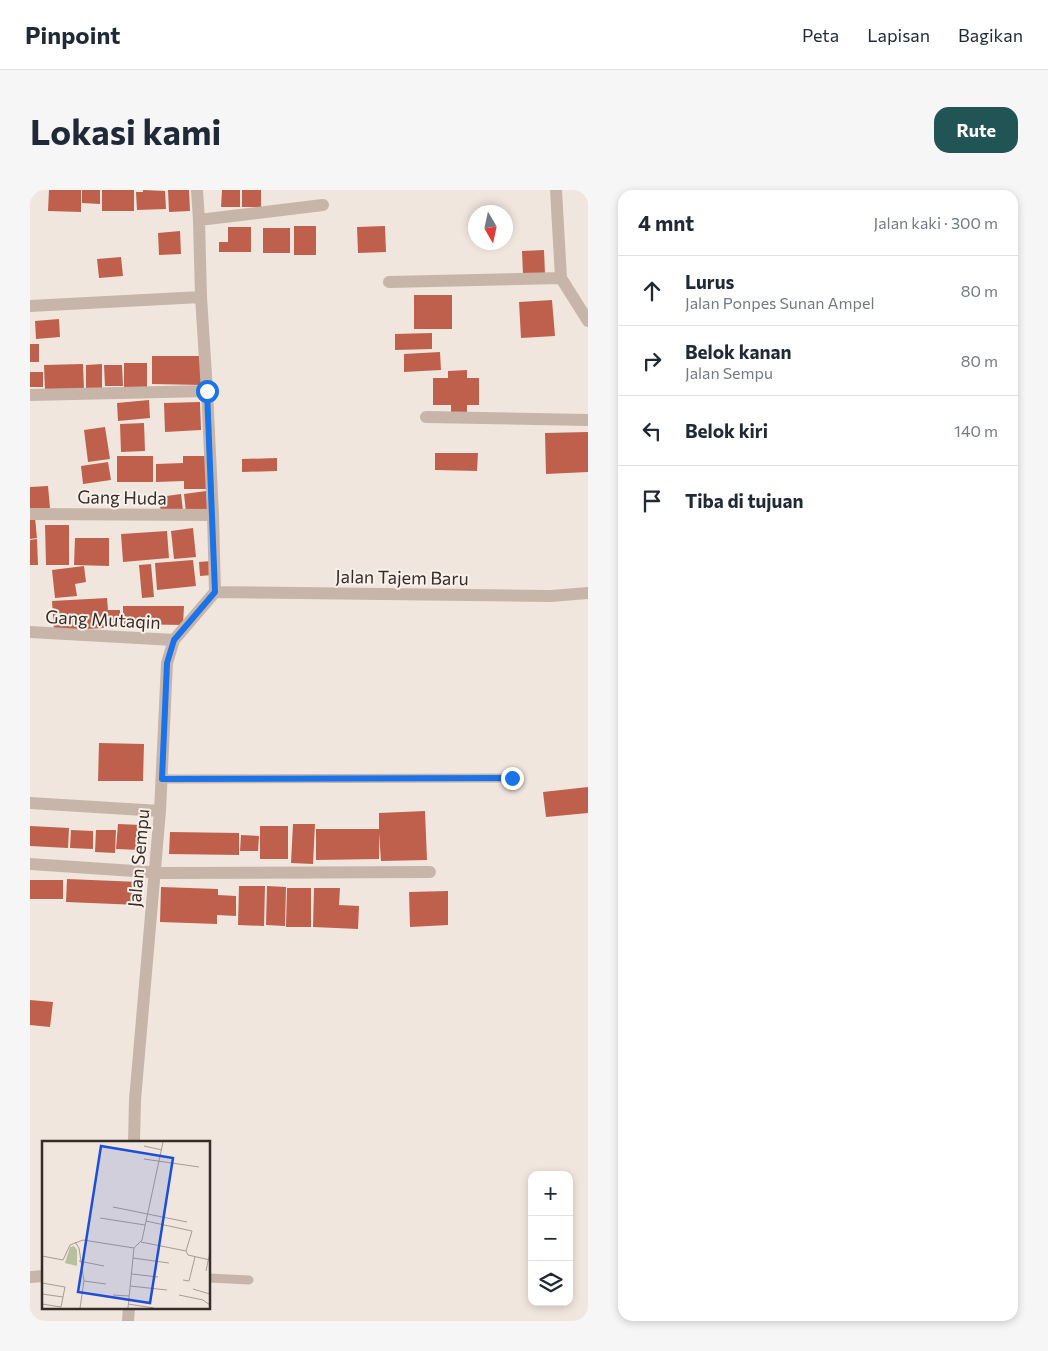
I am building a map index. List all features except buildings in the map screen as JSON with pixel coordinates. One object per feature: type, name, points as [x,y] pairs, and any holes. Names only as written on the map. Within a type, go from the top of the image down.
[{"type":"street","points":[[197,190],[200,297],[207,391],[215,592]]},
{"type":"street","points":[[556,190],[561,278],[588,321]]},
{"type":"street","points":[[199,220],[323,205]]},
{"type":"street","points":[[389,282],[561,278]]},
{"type":"street","points":[[30,306],[200,297]]},
{"type":"street","points":[[30,395],[207,391]]},
{"type":"street","points":[[426,417],[588,420]]},
{"type":"street","name":"Gang Huda","points":[[30,514],[213,515]]},
{"type":"street","name":"Jalan Tajem Baru","points":[[215,592],[552,596],[588,593]]},
{"type":"street","name":"Jalan Sempu","points":[[134,1141],[136,1090],[160,810],[167,663],[174,640],[215,592]]},
{"type":"street","name":"Gang Mutaqin","points":[[30,632],[174,640]]},
{"type":"street","points":[[30,803],[160,810]]},
{"type":"street","points":[[30,864],[164,873],[430,872]]},
{"type":"street","points":[[128,1321],[129,1308]]},
{"type":"lane","points":[[162,779],[512,778]]},
{"type":"lane","points":[[210,1278],[249,1280]]},
{"type":"route","points":[[207,391],[215,592],[174,640],[167,663],[162,779],[512,778]]}]
